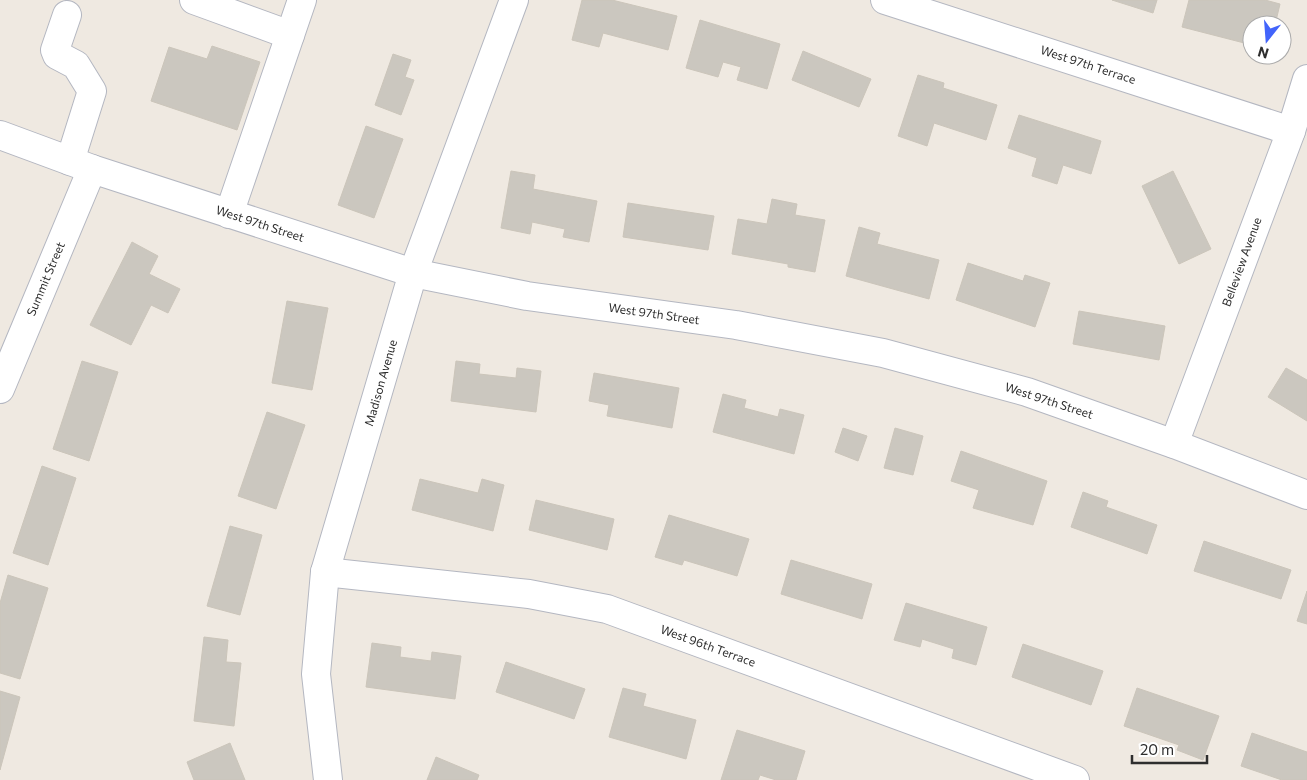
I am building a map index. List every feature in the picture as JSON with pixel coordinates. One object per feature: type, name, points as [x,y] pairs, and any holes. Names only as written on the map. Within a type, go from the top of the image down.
[{"type":"street","points":[[194,0],[290,35]]},
{"type":"street","points":[[229,214],[302,0]]},
{"type":"street","name":"Madison Avenue","points":[[328,780],[316,674],[325,572],[413,273],[514,0]]},
{"type":"street","name":"West 97th Terrace","points":[[885,0],[1291,131]]},
{"type":"street","name":"Summit Street","points":[[0,390],[81,165],[92,91],[76,65],[57,55],[55,50],[67,15]]},
{"type":"street","name":"Belleview Avenue","points":[[1174,444],[1291,131],[1307,79]]},
{"type":"street","name":"West 97th Street","points":[[0,135],[81,165],[413,273],[527,296],[736,325],[883,353],[1027,392],[1174,444],[1307,495]]},
{"type":"street","name":"West 96th Terrace","points":[[325,572],[529,594],[607,609],[1075,780]]},
{"type":"building","points":[[582,0],[612,0],[677,16],[668,50],[603,33],[599,47],[572,40]]},
{"type":"building","points":[[1112,0],[1157,0],[1153,13]]},
{"type":"building","points":[[1189,0],[1265,0],[1280,4],[1277,15],[1242,15],[1242,42],[1182,27]]},
{"type":"building","points":[[700,20],[780,44],[767,89],[737,80],[741,67],[723,62],[718,77],[686,68]]},
{"type":"building","points":[[212,46],[260,62],[237,130],[151,101],[169,47],[207,59]]},
{"type":"building","points":[[803,51],[871,79],[859,107],[792,80]]},
{"type":"building","points":[[393,54],[411,60],[405,77],[414,80],[401,115],[375,105]]},
{"type":"building","points":[[918,75],[944,83],[943,88],[997,105],[986,140],[934,123],[927,146],[898,136]]},
{"type":"building","points":[[1019,115],[1101,141],[1091,174],[1063,165],[1057,184],[1032,176],[1037,158],[1008,148]]},
{"type":"building","points":[[366,126],[403,139],[374,218],[338,205]]},
{"type":"building","points":[[511,171],[535,175],[533,189],[597,201],[589,242],[563,237],[565,229],[532,222],[530,234],[501,228]]},
{"type":"building","points":[[1173,171],[1211,249],[1179,264],[1142,186]]},
{"type":"building","points":[[772,199],[797,204],[795,215],[825,220],[815,272],[788,267],[788,264],[732,254],[738,219],[767,224]]},
{"type":"building","points":[[628,203],[714,216],[708,250],[623,237]]},
{"type":"building","points":[[859,227],[880,233],[877,244],[939,260],[929,299],[846,276]]},
{"type":"building","points":[[132,242],[158,256],[149,274],[180,289],[168,313],[151,305],[131,345],[90,325]]},
{"type":"building","points":[[968,263],[1023,281],[1025,275],[1050,283],[1035,327],[956,300]]},
{"type":"building","points":[[287,301],[328,308],[312,390],[272,383]]},
{"type":"building","points":[[1079,311],[1165,326],[1159,360],[1073,344]]},
{"type":"building","points":[[82,361],[118,372],[89,461],[53,449]]},
{"type":"building","points":[[456,361],[480,364],[479,374],[516,378],[517,368],[541,371],[536,412],[451,401]]},
{"type":"building","points":[[1286,368],[1307,380],[1307,421],[1268,397]]},
{"type":"building","points":[[594,373],[679,388],[672,428],[607,416],[609,405],[589,401]]},
{"type":"building","points":[[723,394],[746,400],[744,408],[778,417],[780,409],[804,415],[794,454],[713,432]]},
{"type":"building","points":[[267,412],[305,425],[276,509],[238,496]]},
{"type":"building","points":[[843,428],[867,436],[858,461],[835,452]]},
{"type":"building","points":[[895,428],[923,436],[913,475],[884,468]]},
{"type":"building","points":[[961,451],[1047,481],[1033,525],[973,508],[979,490],[951,481]]},
{"type":"building","points":[[42,466],[76,478],[48,565],[13,553]]},
{"type":"building","points":[[420,479],[478,493],[482,479],[504,485],[493,531],[412,510]]},
{"type":"building","points":[[1083,492],[1108,501],[1106,507],[1157,525],[1147,554],[1071,527]]},
{"type":"building","points":[[536,500],[614,519],[607,550],[529,530]]},
{"type":"building","points":[[669,515],[749,539],[737,576],[684,560],[682,565],[655,557]]},
{"type":"building","points":[[230,526],[262,535],[240,615],[207,606]]},
{"type":"building","points":[[1204,541],[1291,570],[1281,599],[1194,571]]},
{"type":"building","points":[[791,560],[872,584],[862,619],[781,594]]},
{"type":"building","points":[[8,575],[48,588],[20,679],[0,673],[0,603]]},
{"type":"building","points":[[1307,591],[1307,624],[1297,621]]},
{"type":"building","points":[[906,603],[987,627],[976,665],[952,658],[954,649],[922,639],[920,647],[894,640]]},
{"type":"building","points":[[204,637],[228,640],[226,662],[241,663],[234,726],[194,721]]},
{"type":"building","points":[[372,643],[401,647],[400,657],[431,661],[432,652],[461,656],[455,699],[366,687]]},
{"type":"building","points":[[1023,644],[1103,671],[1091,705],[1012,677]]},
{"type":"building","points":[[506,662],[585,689],[574,719],[496,692]]},
{"type":"building","points":[[623,688],[646,694],[643,706],[696,720],[686,759],[609,737]]},
{"type":"building","points":[[1137,688],[1219,716],[1203,760],[1177,750],[1179,745],[1124,726]]},
{"type":"building","points":[[0,691],[20,697],[0,770]]},
{"type":"building","points":[[737,730],[805,751],[796,780],[776,780],[760,775],[758,780],[721,780]]},
{"type":"building","points":[[1252,733],[1307,752],[1307,780],[1282,780],[1241,766]]},
{"type":"building","points":[[230,743],[245,780],[194,780],[187,762]]},
{"type":"building","points":[[436,757],[479,775],[477,780],[427,780]]}]
